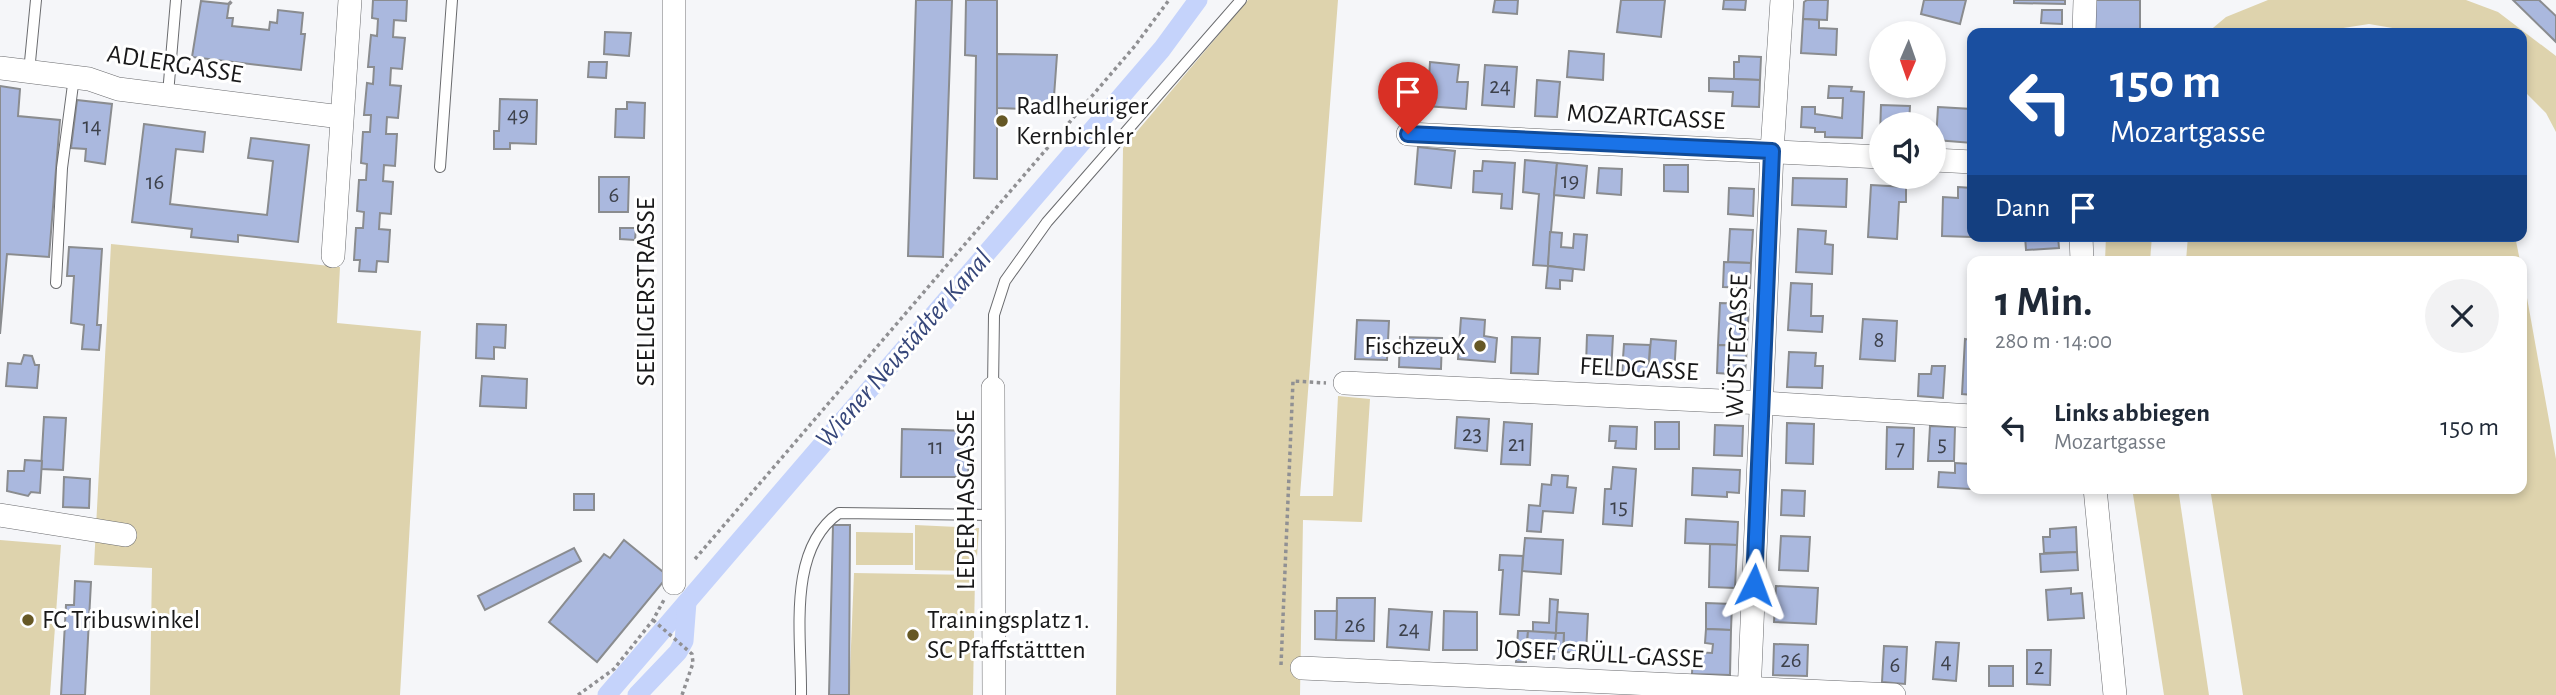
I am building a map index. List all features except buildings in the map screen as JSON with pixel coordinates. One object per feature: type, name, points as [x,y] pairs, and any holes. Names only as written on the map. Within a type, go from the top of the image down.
[{"type":"street","points":[[333,256],[351,0]]},
{"type":"street","name":"SEELIGERSTRASSE","points":[[674,0],[674,583]]},
{"type":"street","name":"WÜSTEGASSE","points":[[1749,692],[1772,151],[1782,0]]},
{"type":"street","points":[[2084,28],[2085,0]]},
{"type":"street","name":"ADLERGASSE","points":[[0,68],[74,77],[118,89],[341,117]]},
{"type":"street","name":"MOZARTGASSE","points":[[1408,134],[1869,156]]},
{"type":"street","points":[[1946,161],[1967,162]]},
{"type":"street","name":"FELDGASSE","points":[[1345,383],[1967,416]]},
{"type":"street","name":"LEDERHASGASSE","points":[[993,388],[994,695]]},
{"type":"street","points":[[2096,494],[2115,695]]},
{"type":"street","points":[[0,515],[125,534]]},
{"type":"street","name":"JOSEF GRÜLL-GASSE","points":[[1303,668],[1749,692],[1894,695]]},
{"type":"lane","points":[[29,72],[36,0]]},
{"type":"lane","points":[[168,94],[176,0]]},
{"type":"lane","points":[[440,167],[452,0]]},
{"type":"lane","points":[[993,388],[994,315],[1005,281],[1047,222],[1241,0]]},
{"type":"lane","points":[[56,283],[62,168],[74,77]]},
{"type":"lane","points":[[801,695],[802,585],[807,559],[828,521],[839,513],[994,515]]},
{"type":"path","points":[[229,4],[233,0]]},
{"type":"path","points":[[578,695],[614,669],[653,620],[674,583],[1134,47],[1169,0]]},
{"type":"path","points":[[1303,668],[1281,667],[1293,381],[1345,383]]},
{"type":"path","points":[[653,620],[692,654],[693,663],[682,695]]},
{"type":"shaded area","points":[[1248,0],[1338,0],[1300,496],[1333,496],[1338,396],[1370,399],[1362,522],[1303,520],[1300,695],[1116,695],[1123,148]]},
{"type":"shaded area","points":[[2268,0],[2466,0],[2498,12],[2519,28],[2393,28],[2369,24],[2343,28],[2213,28],[2226,17]]},
{"type":"shaded area","points":[[2527,34],[2556,56],[2556,132],[2546,113],[2527,94]]},
{"type":"shaded area","points":[[2106,242],[2152,242],[2150,256],[2105,256]]},
{"type":"shaded area","points":[[2188,242],[2516,242],[2519,256],[2186,256]]},
{"type":"shaded area","points":[[111,244],[340,267],[337,323],[421,331],[400,695],[150,695],[152,568],[94,565]]},
{"type":"shaded area","points":[[2527,298],[2556,459],[2556,695],[2243,695],[2211,494],[2527,494]]},
{"type":"shaded area","points":[[2133,494],[2179,494],[2209,695],[2164,695]]},
{"type":"shaded area","points":[[915,525],[979,528],[976,571],[915,570]]},
{"type":"shaded area","points":[[856,532],[913,533],[913,565],[856,565]]},
{"type":"shaded area","name":"FC Tribuswinkel","points":[[0,540],[61,545],[50,695],[0,695]]},
{"type":"shaded area","name":"Trainingsplatz 1. SC Pfaffstättten","points":[[854,573],[975,575],[973,695],[849,695]]},
{"type":"waterway","name":"Wiener Neustädter Kanal","points":[[607,695],[1162,49],[1198,0]]},
{"type":"waterway","points":[[637,695],[678,652],[684,641],[687,602]]},
{"type":"place","name":"Radlheuriger Kernbichler","points":[[1002,121]]},
{"type":"place","name":"FischzeuX","points":[[1480,346]]},
{"type":"place","name":"FC Tribuswinkel","points":[[28,620]]},
{"type":"place","name":"Trainingsplatz 1. SC Pfaffstättten","points":[[913,635]]},
{"type":"route","points":[[1408,134],[1772,151],[1754,585]]}]
